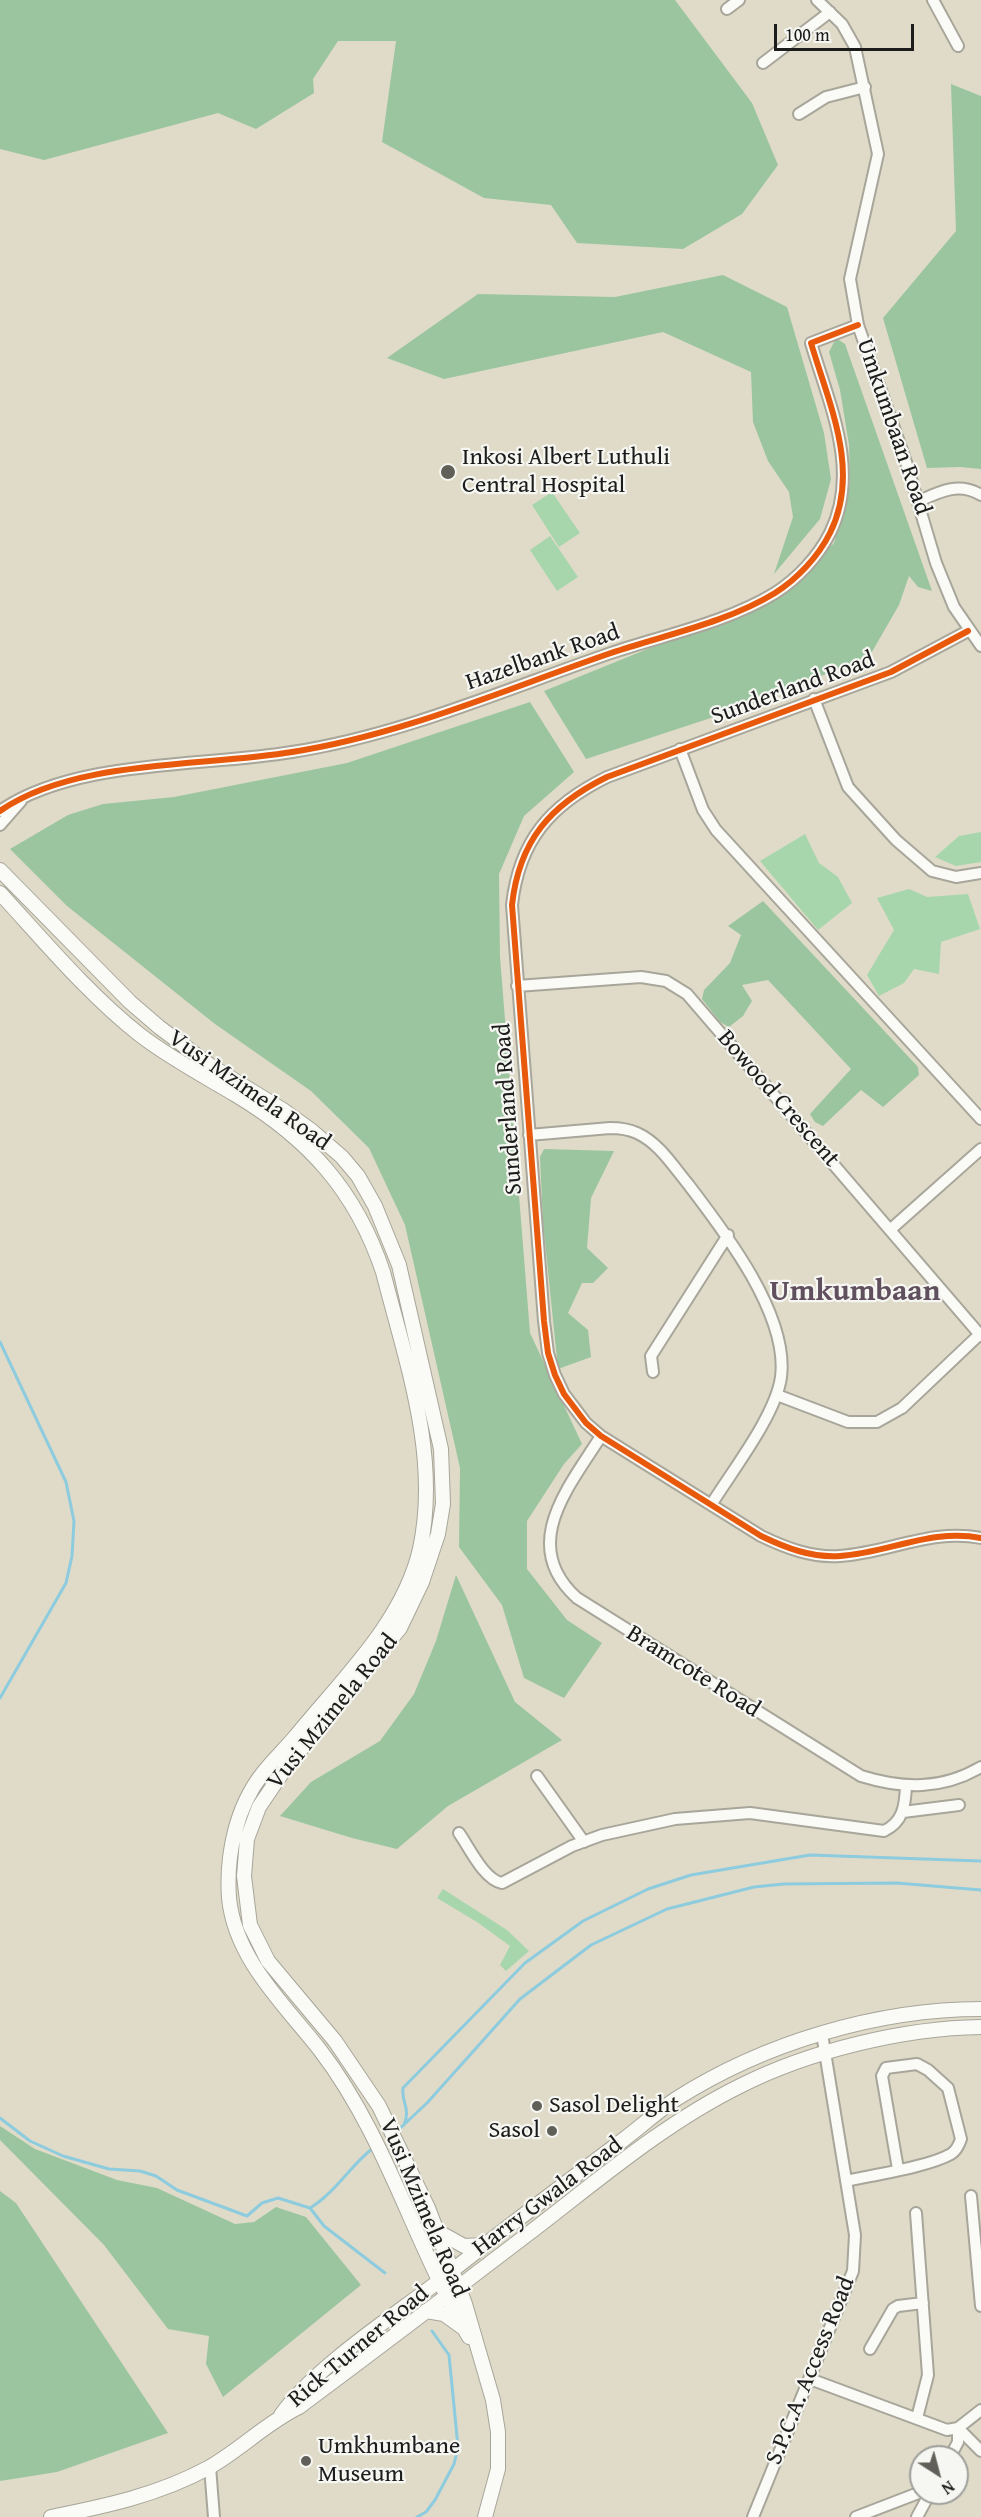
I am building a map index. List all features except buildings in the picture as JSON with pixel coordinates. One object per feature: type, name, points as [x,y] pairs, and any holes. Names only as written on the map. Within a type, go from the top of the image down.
[{"type":"main road","name":"Vusi Mzimela Road","points":[[0,870],[130,1002],[159,1027],[211,1066],[290,1115],[342,1157],[358,1176],[375,1206],[399,1265],[441,1449],[443,1504],[438,1533],[422,1582],[400,1628],[383,1653],[284,1770],[259,1807],[247,1839],[244,1875],[250,1925],[268,1961],[335,2041],[379,2106],[400,2147],[437,2231],[451,2270],[452,2291],[463,2328],[477,2352]]},
{"type":"main road","name":"Vusi Mzimela Road","points":[[0,893],[125,1023],[180,1062],[270,1117],[318,1159],[350,1197],[375,1248],[383,1272],[424,1444],[427,1490],[419,1550],[405,1591],[390,1619],[369,1648],[252,1789],[235,1828],[229,1896],[233,1922],[254,1966],[276,1998],[320,2050],[364,2120],[439,2280],[465,2304],[477,2352],[493,2400],[498,2432],[497,2477],[485,2517]]},
{"type":"main road","name":"Harry Gwala Road","points":[[439,2280],[675,2100],[749,2061],[822,2034],[912,2015],[956,2009],[981,2009]]},
{"type":"main road","name":"Harry Gwala Road","points":[[452,2291],[608,2172],[703,2107],[776,2070],[869,2040],[915,2032],[981,2027]]},
{"type":"main road","points":[[437,2231],[464,2246],[485,2245]]},
{"type":"main road","points":[[418,2296],[425,2275],[423,2248]]},
{"type":"main road","name":"Rick Turner Road","points":[[280,2416],[293,2398],[439,2280]]},
{"type":"main road","name":"Rick Turner Road","points":[[51,2517],[152,2494],[210,2467],[280,2416],[299,2407],[452,2291]]},
{"type":"main road","points":[[426,2311],[444,2314],[463,2328]]},
{"type":"street","points":[[727,9],[739,0]]},
{"type":"street","name":"Umkumbaan Road","points":[[817,0],[842,24],[855,47],[878,154],[850,279],[858,325],[919,501],[936,564],[954,607],[968,631],[981,646]]},
{"type":"street","points":[[933,0],[958,46]]},
{"type":"street","points":[[763,63],[830,12]]},
{"type":"street","points":[[799,114],[826,97],[865,87]]},
{"type":"street","name":"Hazelbank Road","points":[[0,811],[47,787],[84,776],[293,752],[372,735],[712,620],[775,593],[792,580],[821,550],[836,520],[842,499],[844,460],[811,343],[858,325]]},
{"type":"street","points":[[919,501],[955,487],[968,488],[981,495]]},
{"type":"street","name":"Sunderland Road","points":[[968,631],[891,672],[680,749],[583,789],[554,811],[542,825],[523,856],[512,905],[548,1353],[564,1394],[586,1423],[601,1436],[761,1536],[783,1547],[822,1555],[840,1556],[954,1534],[981,1538]]},
{"type":"street","points":[[814,699],[848,787],[897,840],[932,871],[956,877],[981,873]]},
{"type":"street","points":[[680,749],[703,810],[716,830],[981,1119]]},
{"type":"street","name":"Hazelbank Road","points":[[0,825],[21,801]]},
{"type":"street","name":"Bowood Crescent","points":[[518,986],[641,977],[666,981],[679,989],[706,1015],[980,1336]]},
{"type":"street","points":[[529,1135],[610,1128],[623,1128],[638,1133],[664,1154],[728,1235],[742,1258],[778,1337],[782,1363],[777,1395],[711,1505]]},
{"type":"street","points":[[891,1229],[981,1149]]},
{"type":"street","points":[[653,1372],[651,1356],[728,1235]]},
{"type":"street","points":[[777,1395],[848,1422],[878,1422],[902,1408],[980,1336]]},
{"type":"street","name":"Bramcote Road","points":[[601,1436],[557,1506],[551,1527],[548,1543],[551,1558],[570,1592],[840,1765],[861,1776],[906,1787],[937,1784],[981,1767]]},
{"type":"street","points":[[537,1776],[584,1842]]},
{"type":"street","points":[[459,1833],[485,1871],[497,1882],[502,1883],[584,1842],[675,1819],[732,1813],[803,1819],[882,1832],[894,1825],[903,1812],[906,1787]]},
{"type":"street","points":[[903,1812],[959,1805]]},
{"type":"street","name":"S.P.C.A. Access Road","points":[[753,2517],[853,2271],[855,2235],[822,2034]]},
{"type":"street","points":[[846,2181],[898,2169],[951,2154],[961,2139],[948,2088],[928,2070],[917,2064],[886,2068],[882,2076],[898,2169]]},
{"type":"street","points":[[971,2196],[981,2306]]},
{"type":"street","points":[[916,2214],[928,2375],[917,2418]]},
{"type":"street","points":[[870,2349],[893,2309],[922,2303]]},
{"type":"street","points":[[810,2379],[953,2429],[981,2451]]},
{"type":"street","points":[[953,2429],[981,2410]]},
{"type":"street","points":[[953,2429],[958,2442],[956,2445]]},
{"type":"street","points":[[210,2467],[214,2517]]},
{"type":"street","points":[[856,2517],[909,2497]]},
{"type":"green space","points":[[0,0],[675,0],[752,103],[778,165],[742,214],[683,249],[577,243],[551,205],[484,198],[382,142],[396,41],[338,41],[313,79],[314,93],[256,129],[218,113],[44,160],[0,149]]},
{"type":"green space","points":[[951,84],[981,96],[981,469],[927,468],[883,318],[956,231]]},
{"type":"green space","points":[[723,275],[787,307],[824,433],[831,479],[820,519],[774,574],[793,517],[789,492],[768,461],[753,422],[751,372],[663,332],[444,379],[387,358],[478,294],[615,297]]},
{"type":"green space","points":[[836,338],[845,344],[932,591],[918,587],[909,576],[899,605],[869,657],[732,711],[586,759],[544,691],[783,594],[834,543],[850,483],[849,445],[840,390],[829,352]]},
{"type":"green space","points":[[552,492],[580,533],[559,547],[532,505]]},
{"type":"green space","points":[[550,536],[578,577],[557,591],[530,550]]},
{"type":"green space","points":[[530,702],[574,772],[524,816],[499,874],[500,957],[530,1333],[582,1444],[564,1464],[527,1521],[527,1569],[567,1620],[602,1643],[564,1698],[524,1678],[502,1605],[459,1547],[460,1468],[405,1225],[369,1148],[311,1091],[215,1024],[67,906],[10,849],[68,815],[103,804],[174,797],[347,763]]},
{"type":"green space","points":[[981,832],[981,862],[956,866],[935,857],[959,836]]},
{"type":"green space","points":[[805,834],[819,863],[838,877],[852,903],[818,930],[760,861]]},
{"type":"green space","points":[[909,889],[927,897],[968,894],[980,929],[941,942],[939,974],[914,969],[904,983],[879,996],[867,975],[894,930],[877,898]]},
{"type":"green space","points":[[763,901],[918,1067],[919,1075],[883,1107],[861,1090],[823,1126],[815,1122],[810,1114],[851,1069],[768,980],[742,985],[752,1001],[743,1016],[729,1027],[720,1022],[702,999],[704,990],[730,963],[741,935],[728,926]]},
{"type":"green space","points":[[544,1149],[614,1151],[591,1198],[587,1248],[608,1268],[593,1283],[582,1283],[568,1313],[588,1330],[591,1357],[558,1369],[543,1222],[540,1157]]},
{"type":"green space","points":[[456,1575],[515,1702],[562,1740],[448,1806],[397,1849],[280,1816],[311,1782],[380,1741],[414,1694],[436,1641]]},
{"type":"green space","points":[[443,1889],[507,1930],[529,1951],[506,1971],[500,1965],[510,1946],[477,1922],[437,1898]]},
{"type":"green space","points":[[0,2126],[35,2149],[117,2180],[157,2188],[235,2224],[254,2222],[276,2207],[306,2217],[361,2285],[223,2397],[206,2364],[209,2336],[168,2329],[104,2245],[0,2140]]},
{"type":"green space","points":[[0,2191],[16,2203],[168,2433],[57,2472],[0,2481]]},
{"type":"waterway","points":[[0,1342],[66,1482],[74,1521],[72,1556],[66,1583],[0,1698]]},
{"type":"waterway","points":[[404,2125],[407,2114],[403,2088],[525,1963],[583,1921],[648,1889],[691,1875],[810,1855],[981,1861]]},
{"type":"waterway","points":[[396,2132],[427,2103],[520,1999],[591,1945],[667,1909],[754,1887],[784,1884],[897,1883],[981,1890]]},
{"type":"waterway","points":[[0,2118],[30,2141],[63,2156],[109,2169],[140,2171],[156,2176],[177,2190],[247,2216],[262,2203],[278,2198],[310,2208],[327,2195],[373,2148]]},
{"type":"waterway","points":[[310,2208],[324,2226],[385,2273]]},
{"type":"waterway","points":[[417,2517],[426,2512],[435,2500],[454,2464],[458,2447],[449,2355],[432,2331]]},
{"type":"cycle path","points":[[0,811],[30,794],[64,782],[101,773],[292,752],[414,723],[611,653],[694,628],[736,612],[775,593],[806,567],[825,542],[839,510],[843,486],[839,438],[811,343],[858,325]]},
{"type":"cycle path","points":[[968,631],[891,672],[607,777],[587,788],[554,813],[530,844],[516,882],[512,905],[544,1321],[548,1353],[564,1394],[586,1423],[601,1436],[761,1536],[790,1548],[809,1554],[840,1556],[945,1536],[981,1538]]},
{"type":"place","name":"Inkosi Albert Luthuli Central Hospital","points":[[448,472]]},
{"type":"place","name":"Sasol Delight","points":[[537,2106]]},
{"type":"place","name":"Sasol","points":[[552,2131]]},
{"type":"place","name":"Umkhumbane Museum","points":[[306,2461]]},
{"type":"district","name":"Umkumbaan","points":[[855,1292]]}]
